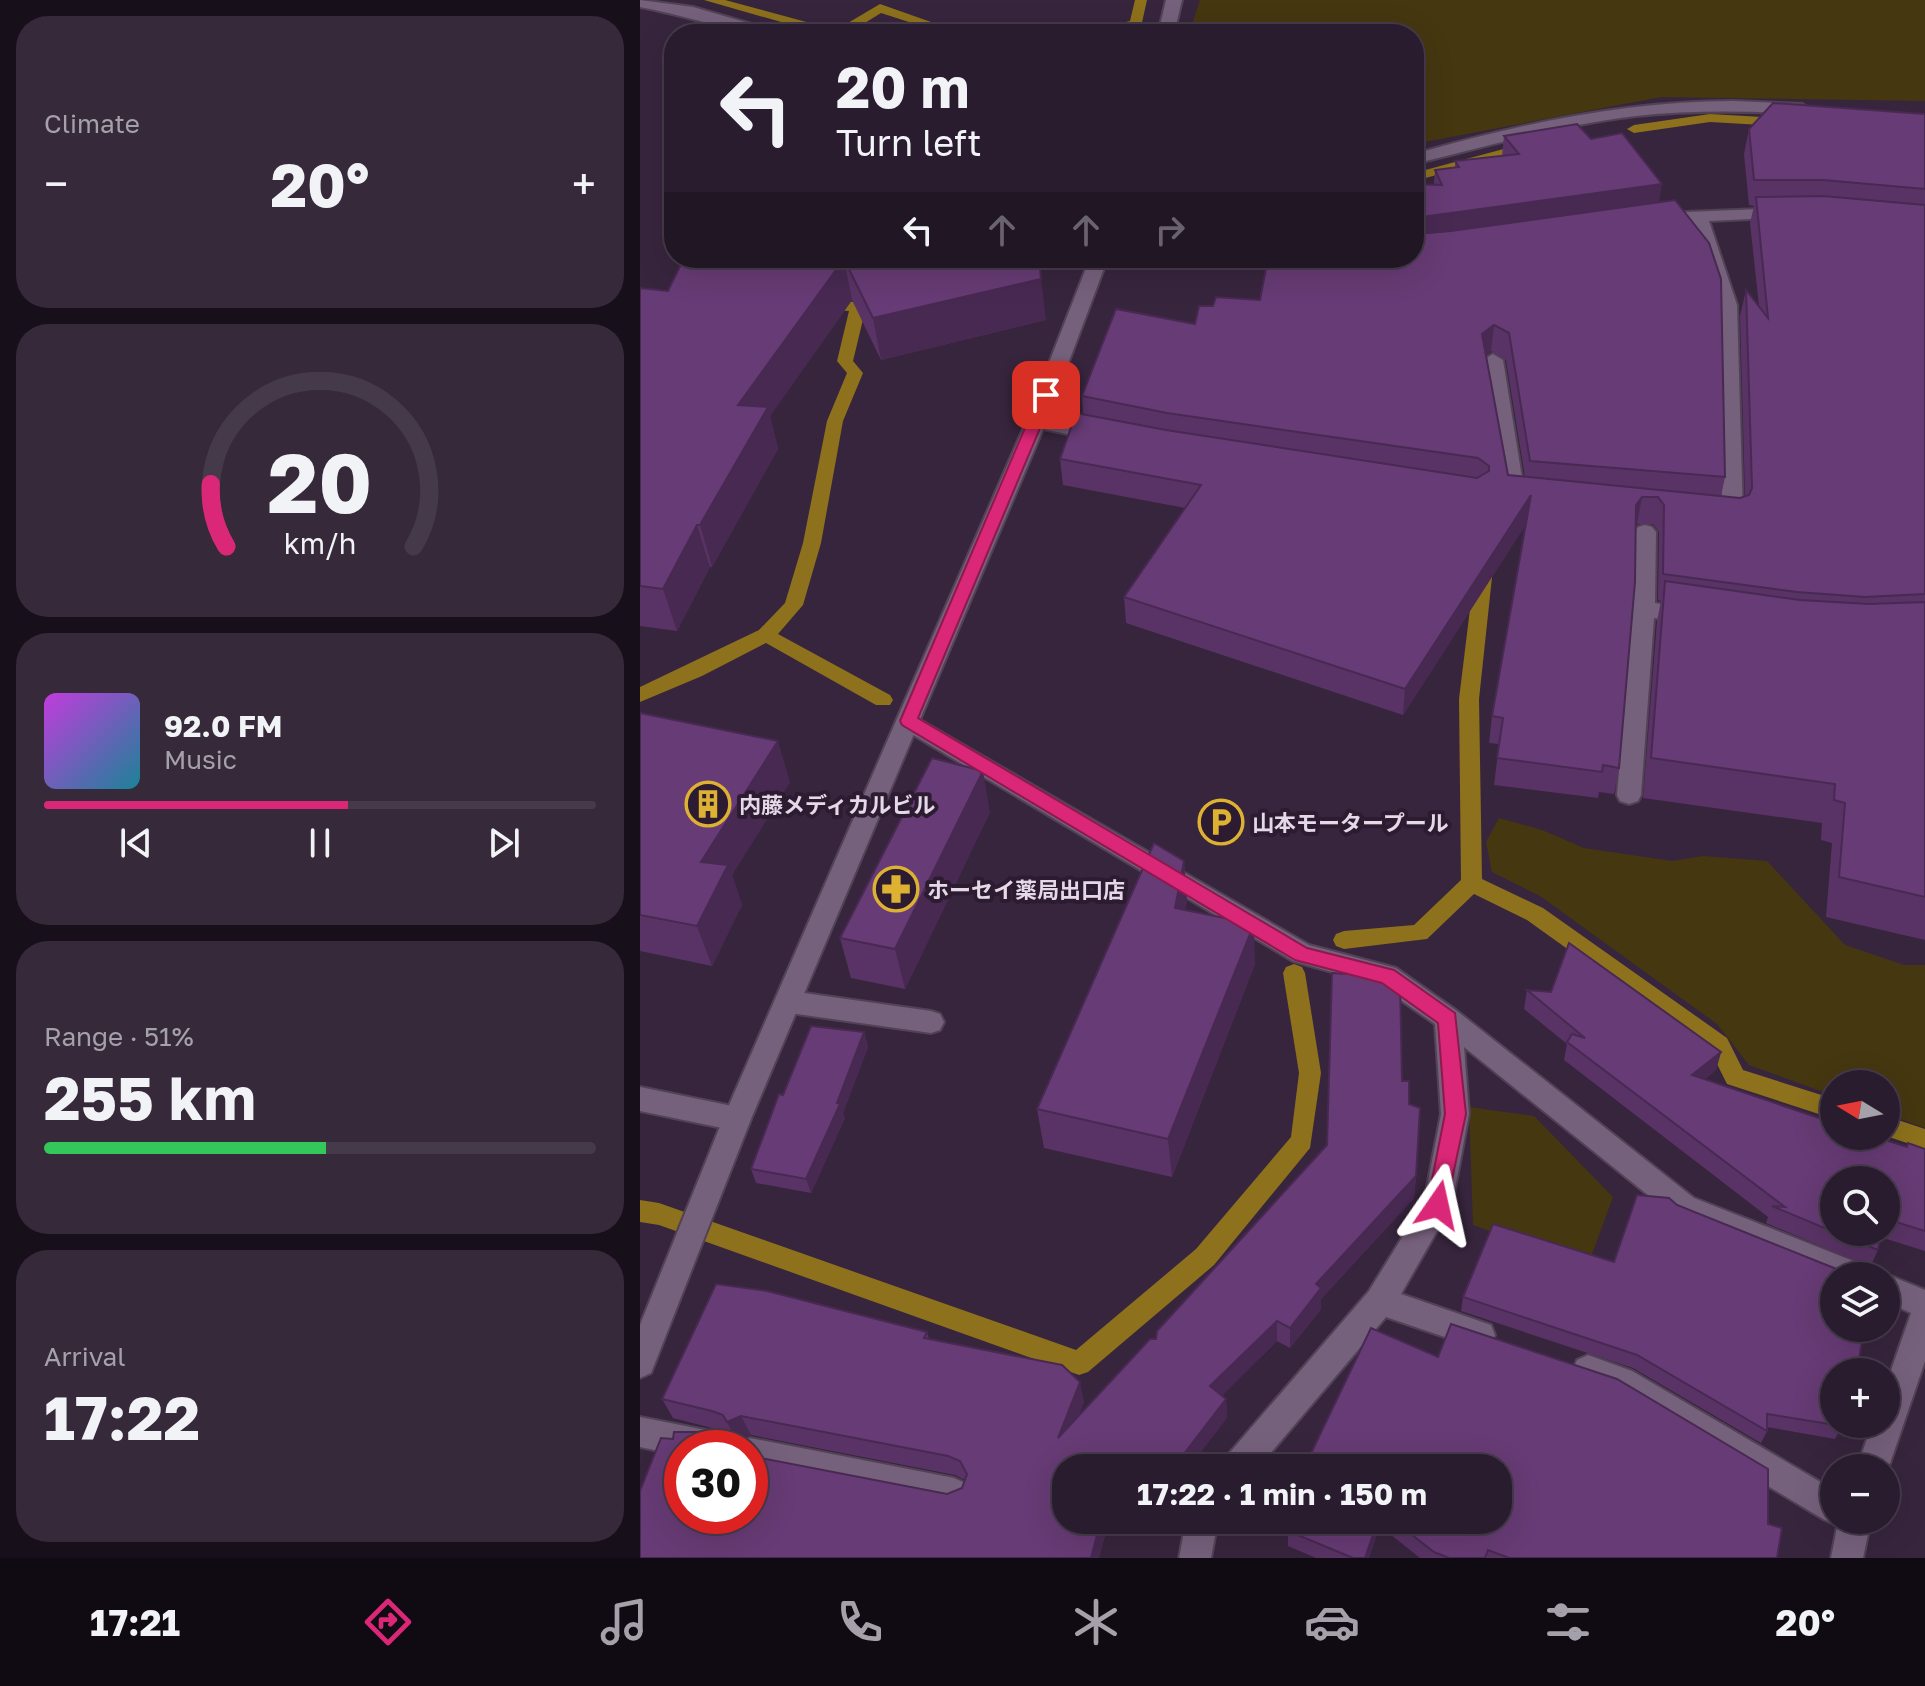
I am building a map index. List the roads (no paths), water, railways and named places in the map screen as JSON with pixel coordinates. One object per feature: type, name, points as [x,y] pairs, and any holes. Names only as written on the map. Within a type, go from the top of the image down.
[{"type":"street","points":[[1168,24],[1174,0]]},
{"type":"street","points":[[640,2],[736,24]]},
{"type":"street","points":[[1424,156],[1478,141],[1664,108],[1735,105],[1814,109]]},
{"type":"street","points":[[1667,218],[1810,212]]},
{"type":"street","points":[[1698,216],[1728,305],[1733,515],[1704,513]]},
{"type":"street","points":[[640,1363],[737,1119],[790,1002],[1036,422],[1095,268]]},
{"type":"street","points":[[1493,360],[1515,496],[1544,499]]},
{"type":"street","points":[[1036,422],[1124,439]]},
{"type":"street","points":[[1629,795],[1644,609],[1645,532]]},
{"type":"street","points":[[1644,609],[1704,617]]},
{"type":"street","points":[[908,721],[1302,954],[1387,976],[1448,1019],[1684,1207],[1821,1262]]},
{"type":"street","points":[[790,1002],[931,1022]]},
{"type":"street","points":[[1249,1454],[1380,1301],[1438,1205],[1455,1114],[1448,1019]]},
{"type":"street","points":[[640,1099],[737,1119]]},
{"type":"street","points":[[1900,1294],[1925,1304]]},
{"type":"street","points":[[1380,1301],[1501,1341]]},
{"type":"street","points":[[1878,1454],[1925,1316]]},
{"type":"street","points":[[1561,1361],[1621,1381],[1820,1500]]},
{"type":"street","points":[[640,1432],[664,1437]]},
{"type":"street","points":[[768,1458],[954,1494]]},
{"type":"street","points":[[1195,1558],[1199,1534]]},
{"type":"street","points":[[1850,1557],[1853,1534]]},
{"type":"waterway","points":[[710,0],[800,24]]},
{"type":"waterway","points":[[1136,24],[1141,0]]},
{"type":"waterway","points":[[854,24],[880,8],[929,24]]},
{"type":"waterway","points":[[1634,129],[1710,118],[1781,122]]},
{"type":"waterway","points":[[1424,174],[1526,147]]},
{"type":"waterway","points":[[766,635],[794,605],[812,543],[835,421],[855,373],[845,361],[858,307],[823,306]]},
{"type":"waterway","points":[[1472,883],[1469,699],[1484,568]]},
{"type":"waterway","points":[[640,695],[766,635]]},
{"type":"waterway","points":[[766,635],[883,700]]},
{"type":"waterway","points":[[1344,940],[1419,933],[1472,883]]},
{"type":"waterway","points":[[1472,883],[1535,914],[1719,1045],[1735,1077],[1820,1104]]},
{"type":"waterway","points":[[640,1211],[659,1214],[1079,1363],[1205,1257],[1302,1141],[1310,1073],[1294,973]]},
{"type":"waterway","points":[[1900,1131],[1925,1139]]},
{"type":"place","name":"内藤メディカルビル","points":[[708,804]]},
{"type":"place","name":"山本モータープール","points":[[1221,822]]},
{"type":"place","name":"ホーセイ薬局出口店","points":[[896,889]]}]
